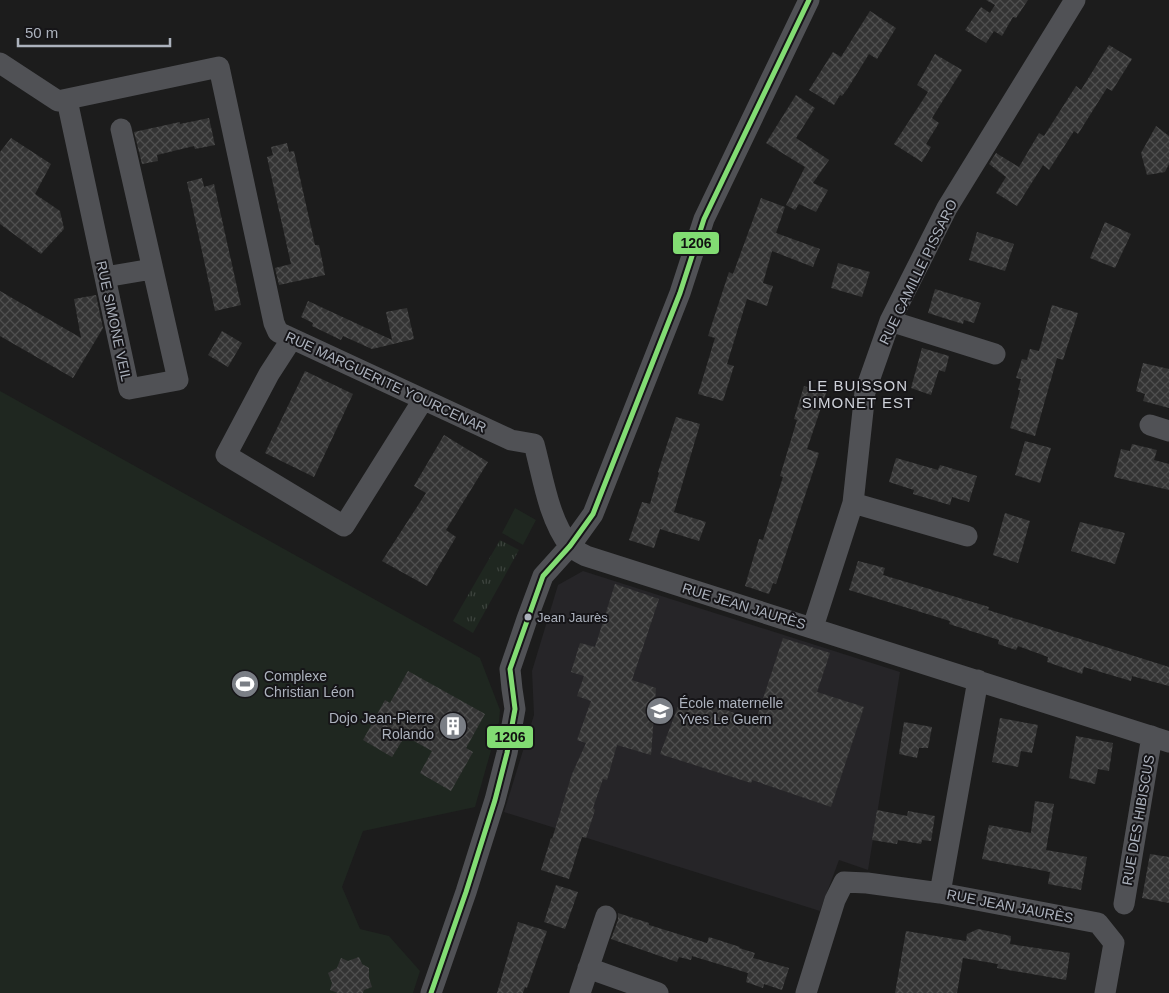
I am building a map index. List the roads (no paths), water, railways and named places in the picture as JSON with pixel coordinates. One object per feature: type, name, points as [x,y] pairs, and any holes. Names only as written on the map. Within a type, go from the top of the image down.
[{"type":"street","points":[[431,993],[495,800],[507,753],[515,709],[510,669],[542,576],[570,546],[593,514],[680,293],[704,219],[809,0]]},
{"type":"street","name":"RUE CAMILLE PISSARO","points":[[813,627],[853,503],[865,392],[890,321],[947,208],[1075,0]]},
{"type":"street","points":[[0,63],[50,97],[58,101],[67,100]]},
{"type":"street","name":"RUE MARGUERITE YOURCENAR","points":[[67,100],[219,67],[274,323],[278,332],[291,340],[511,440],[534,444],[548,499],[557,522],[570,546]]},
{"type":"street","name":"RUE SIMONE VEIL","points":[[67,100],[129,389],[178,380],[121,129]]},
{"type":"street","points":[[105,277],[152,269]]},
{"type":"street","points":[[890,321],[995,354]]},
{"type":"street","points":[[291,340],[269,374],[226,455],[344,526],[423,400]]},
{"type":"street","points":[[853,503],[967,536]]},
{"type":"street","name":"RUE JEAN JAURÈS","points":[[570,546],[600,562],[813,627],[1161,739]]},
{"type":"street","name":"RUE JEAN JAURÈS","points":[[978,680],[940,893],[1098,923],[1114,943],[1105,993]]},
{"type":"street","name":"RUE DES HIBISCUS","points":[[1124,904],[1161,739]]},
{"type":"street","points":[[806,993],[836,900],[844,882],[867,883],[940,893]]},
{"type":"street","points":[[580,993],[606,916]]},
{"type":"street","points":[[588,968],[658,993]]},
{"type":"place","name":"Jean Jaurès","points":[[528,617]]},
{"type":"place","name":"Complexe Christian Léon","points":[[245,684]]},
{"type":"place","name":"École maternelle Yves Le Guern","points":[[660,711]]},
{"type":"place","name":"Dojo Jean-Pierre Rolando","points":[[453,726]]},
{"type":"district","name":"LE BUISSON SIMONET EST","points":[[858,394]]}]
